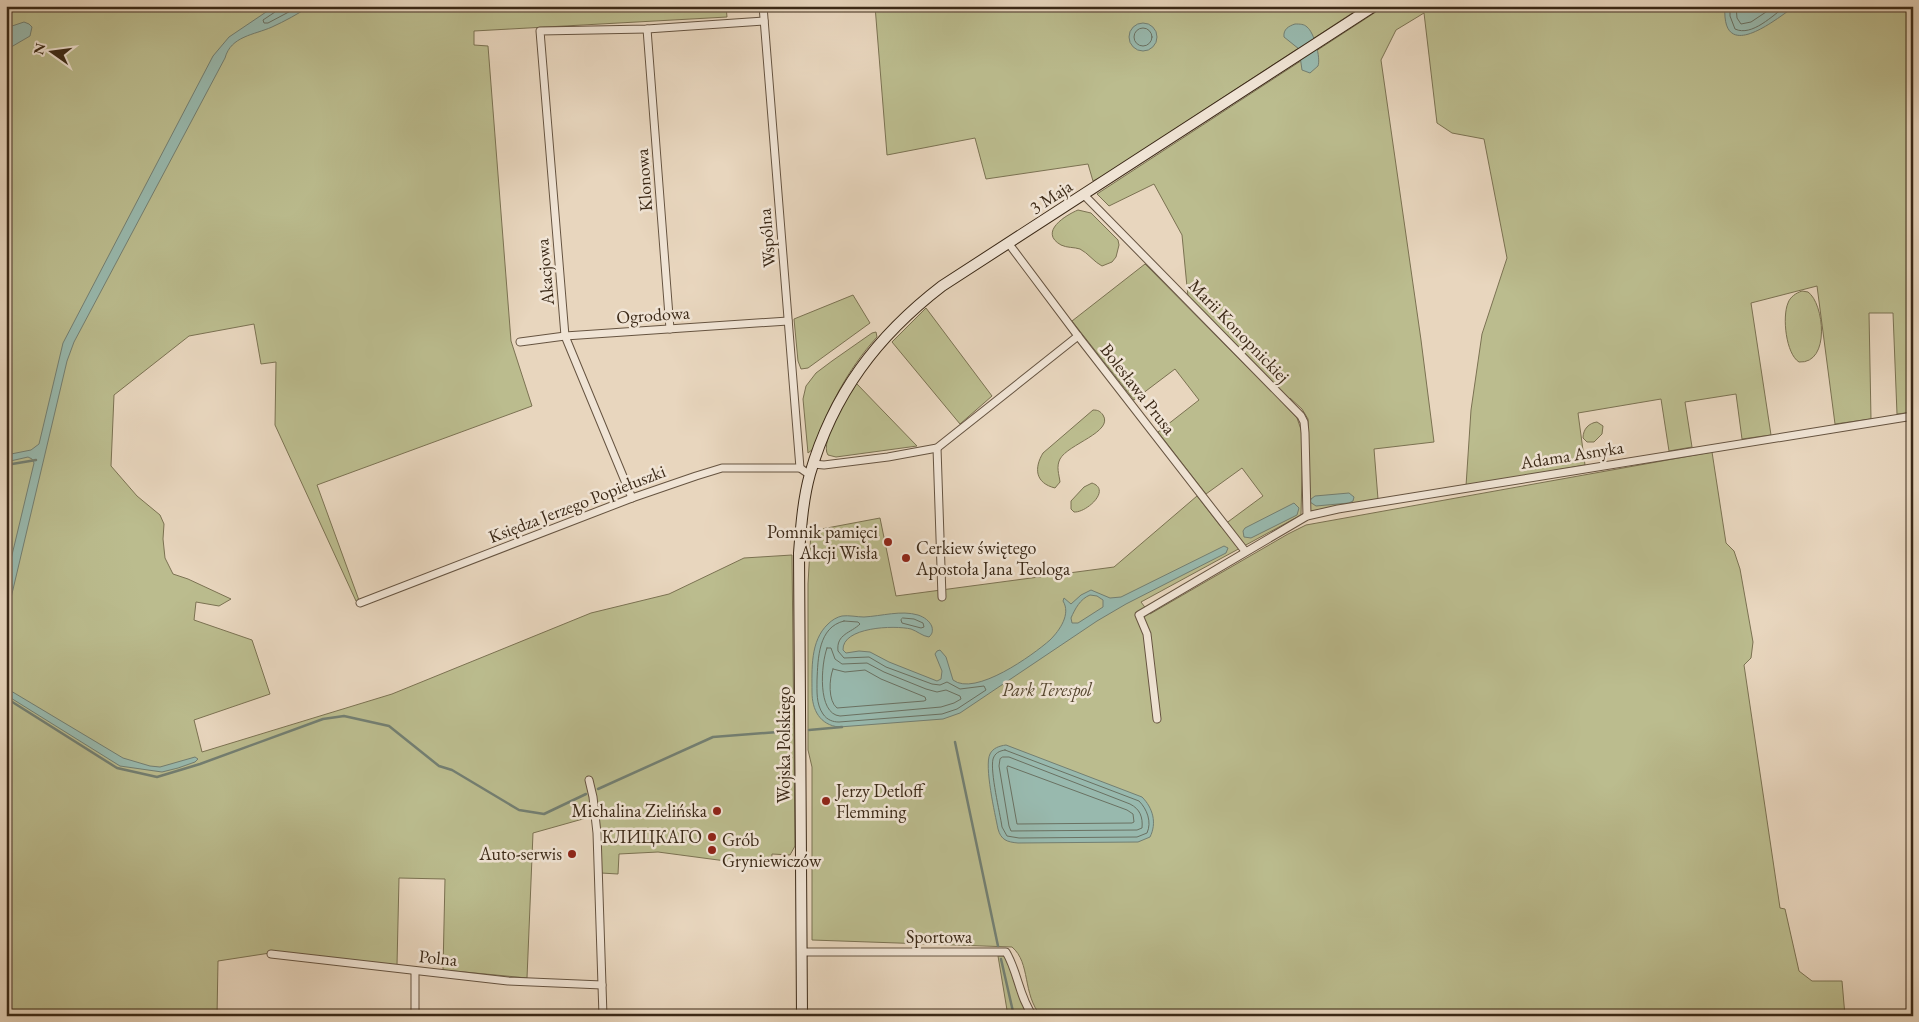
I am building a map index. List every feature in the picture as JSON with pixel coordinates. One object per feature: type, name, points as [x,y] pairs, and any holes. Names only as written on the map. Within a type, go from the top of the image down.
[{"type":"street","name":"Wspólna","points":[[763,6],[800,468]]},
{"type":"street","name":"3 Maja","points":[[810,474],[830,419],[844,392],[861,366],[884,338],[913,308],[942,286],[1374,6]]},
{"type":"street","points":[[647,28],[764,21]]},
{"type":"street","name":"Akacjowa","points":[[632,498],[565,336],[540,31],[647,28]]},
{"type":"street","name":"Klonowa","points":[[647,28],[670,330]]},
{"type":"street","name":"Marii Konopnickiej","points":[[1084,195],[1301,416],[1306,433],[1307,516]]},
{"type":"street","name":"Bolesława Prusa","points":[[1009,244],[1245,552]]},
{"type":"street","name":"Ogrodowa","points":[[520,342],[565,336],[788,321]]},
{"type":"street","points":[[813,464],[824,465],[937,448],[1078,336]]},
{"type":"street","name":"Adama Asnyka","points":[[1157,719],[1147,634],[1139,615],[1307,516],[1338,509],[1602,465],[1913,416]]},
{"type":"street","points":[[937,448],[942,597]]},
{"type":"street","name":"Księdza Jerzego Popiełuszki","points":[[360,603],[632,498],[722,468],[800,468]]},
{"type":"street","points":[[800,468],[810,474]]},
{"type":"street","name":"Wojska Polskiego","points":[[802,1016],[799,553],[801,523],[810,474]]},
{"type":"street","points":[[589,780],[597,833],[604,1016]]},
{"type":"street","name":"Sportowa","points":[[802,952],[1006,952],[1012,962],[1026,1004],[1033,1016]]},
{"type":"street","name":"Polna","points":[[271,954],[508,981],[602,985]]},
{"type":"street","points":[[415,971],[415,1016]]},
{"type":"green space","points":[[6,6],[726,6],[727,17],[474,31],[474,45],[488,46],[511,341],[532,406],[317,485],[360,603],[356,601],[275,425],[276,362],[261,364],[254,324],[189,336],[114,395],[111,466],[137,496],[160,515],[164,524],[165,558],[173,574],[231,599],[219,606],[196,602],[194,620],[252,640],[270,694],[194,720],[202,752],[392,694],[591,613],[669,594],[744,558],[792,555],[795,846],[790,855],[772,854],[771,867],[658,852],[619,854],[618,874],[601,873],[597,815],[533,833],[527,978],[443,970],[445,879],[399,878],[397,965],[270,953],[218,961],[217,1016],[6,1016]]},
{"type":"green space","points":[[875,6],[1363,6],[1093,181],[1088,164],[986,179],[975,138],[887,155]]},
{"type":"green space","name":"Park Terespol","points":[[1385,6],[1913,6],[1913,412],[1897,414],[1893,313],[1869,313],[1871,419],[1835,424],[1817,286],[1751,303],[1771,435],[1742,439],[1736,394],[1685,402],[1692,447],[1669,451],[1661,399],[1578,413],[1585,465],[1466,486],[1471,410],[1482,334],[1507,258],[1484,139],[1452,133],[1437,123],[1424,13],[1396,30],[1381,60],[1434,442],[1374,449],[1378,499],[1312,511],[1309,509],[1308,419],[1302,409],[1290,398],[1284,404],[1297,418],[1303,435],[1301,515],[1141,602],[1150,614],[1306,525],[1712,452],[1726,543],[1734,551],[1740,569],[1753,642],[1751,658],[1744,665],[1780,908],[1785,909],[1799,971],[1812,981],[1842,981],[1845,1016],[1041,1016],[1031,998],[1022,961],[1012,947],[812,940],[812,767],[808,750],[808,584],[811,531],[880,518],[896,596],[1114,567],[1197,496],[1221,527],[1263,496],[1242,468],[1206,494],[1158,432],[1199,400],[1175,369],[1134,400],[1072,321],[1145,264],[1250,370],[1258,368],[1188,297],[1182,235],[1154,184],[1109,206],[1097,194]]},
{"type":"green space","points":[[1078,210],[1091,213],[1118,240],[1119,245],[1116,257],[1112,262],[1102,266],[1080,249],[1063,246],[1055,240],[1052,235],[1056,224]]},
{"type":"green space","points":[[1802,291],[1808,292],[1814,298],[1821,320],[1822,332],[1816,353],[1809,360],[1799,362],[1788,344],[1785,317],[1790,299]]},
{"type":"green space","points":[[853,295],[870,323],[808,368],[801,369],[798,361],[794,319]]},
{"type":"green space","points":[[926,308],[992,396],[960,424],[892,342]]},
{"type":"green space","points":[[876,332],[877,337],[856,363],[839,390],[813,449],[808,453],[803,399],[806,386],[816,373]]},
{"type":"green space","points":[[856,383],[917,446],[836,457],[828,455],[826,449],[827,440],[841,408]]},
{"type":"green space","points":[[1093,410],[1099,411],[1103,415],[1105,421],[1102,427],[1065,453],[1060,459],[1058,468],[1060,482],[1055,488],[1043,483],[1038,474],[1038,464],[1043,453]]},
{"type":"green space","points":[[1597,422],[1603,426],[1602,434],[1594,442],[1587,442],[1583,438],[1585,429]]},
{"type":"green space","points":[[1092,483],[1097,486],[1098,496],[1085,509],[1074,512],[1071,509],[1071,501],[1084,487]]},
{"type":"green space","points":[[998,956],[1006,957],[1021,1002],[1029,1016],[1008,1016]]},
{"type":"water","points":[[275,6],[310,6],[277,25],[244,37],[232,45],[74,342],[67,361],[6,619],[6,580],[34,463],[28,457],[6,462],[6,455],[31,450],[39,444],[63,343],[213,56],[229,37]]},
{"type":"water","points":[[1725,6],[1795,6],[1763,28],[1740,35],[1731,33],[1726,23]]},
{"type":"water","points":[[24,22],[32,27],[30,36],[6,50],[6,28]]},
{"type":"water","points":[[1143,23],[1153,27],[1157,37],[1153,47],[1143,51],[1133,47],[1129,37],[1133,27]]},
{"type":"water","points":[[1295,24],[1303,25],[1310,30],[1316,45],[1319,62],[1318,66],[1310,73],[1302,70],[1299,49],[1284,37],[1285,30]]},
{"type":"water","points":[[1349,493],[1354,497],[1353,501],[1349,503],[1316,506],[1310,502],[1315,496]]},
{"type":"water","points":[[1294,503],[1299,508],[1297,515],[1251,538],[1244,537],[1243,531],[1245,528]]},
{"type":"water","points":[[1224,546],[1228,548],[1226,553],[1126,604],[1097,621],[960,713],[943,719],[839,727],[832,726],[818,716],[812,699],[813,656],[822,631],[838,617],[864,617],[905,613],[922,617],[932,627],[932,633],[929,637],[911,629],[893,627],[870,629],[851,636],[845,642],[843,650],[846,653],[870,652],[889,662],[937,681],[941,679],[942,671],[935,654],[940,650],[946,657],[953,680],[963,684],[989,679],[1003,672],[1018,664],[1050,640],[1061,627],[1065,616],[1064,598],[1071,604],[1081,595],[1091,590],[1110,598],[1121,597]],"holes":[[[1090,595],[1097,596],[1103,600],[1103,607],[1078,623],[1072,623],[1071,618],[1081,602]]]},
{"type":"water","points":[[6,688],[123,758],[160,767],[195,757],[198,759],[195,762],[162,772],[120,766],[6,695]]},
{"type":"water","points":[[1006,745],[1142,797],[1149,806],[1153,816],[1150,837],[1138,842],[1018,843],[1005,840],[998,829],[988,760],[991,752],[996,748]]},
{"type":"water","points":[[6,922],[12,1016],[6,1016]]},
{"type":"waterway","points":[[6,465],[36,460]]},
{"type":"waterway","points":[[6,698],[117,768],[157,777],[200,764],[323,719],[344,716],[389,726],[439,766],[452,770],[519,810],[544,814],[586,794]]},
{"type":"waterway","points":[[809,730],[842,727]]},
{"type":"waterway","points":[[598,789],[713,737],[791,731]]},
{"type":"waterway","points":[[955,742],[998,946]]},
{"type":"waterway","points":[[1001,959],[1014,1016]]},
{"type":"place","name":"Pomnik pamięci Akcji Wisła","points":[[888,542]]},
{"type":"place","name":"Cerkiew świętego Apostoła Jana Teologa","points":[[906,558]]},
{"type":"place","name":"Jerzy Detloff Flemming","points":[[826,801]]},
{"type":"place","name":"Michalina Zielińska","points":[[717,811]]},
{"type":"place","name":"КЛИЦКАГО","points":[[712,837]]},
{"type":"place","name":"Grób Gryniewiczów","points":[[712,850]]},
{"type":"place","name":"Auto-serwis","points":[[572,854]]}]
